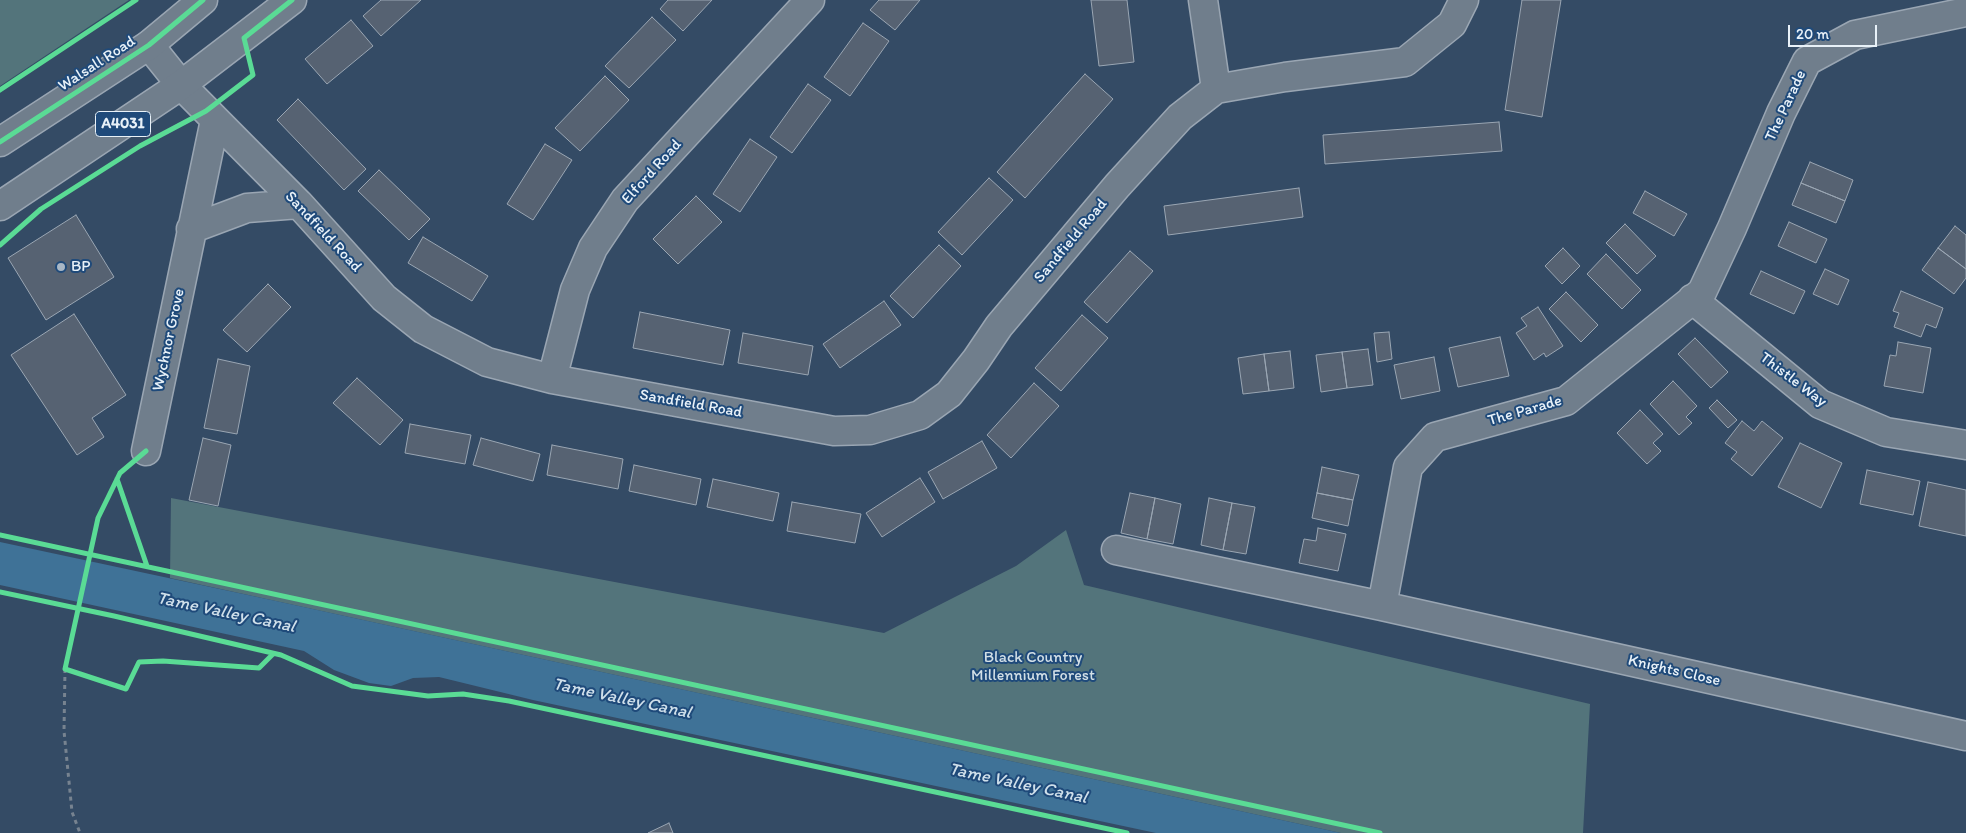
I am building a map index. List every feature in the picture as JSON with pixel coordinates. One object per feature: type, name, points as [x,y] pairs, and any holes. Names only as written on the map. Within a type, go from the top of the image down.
[{"type":"street","name":"Walsall Road","points":[[0,142],[149,45],[203,0]]},
{"type":"street","name":"A4031","points":[[0,206],[181,85],[292,0]]},
{"type":"street","name":"Elford Road","points":[[552,379],[575,290],[593,248],[625,200],[810,0]]},
{"type":"street","points":[[1203,0],[1216,90]]},
{"type":"street","name":"Sandfield Road","points":[[149,45],[181,85],[299,204],[384,298],[423,329],[487,362],[552,379],[834,431],[870,430],[920,415],[949,394],[1005,319],[1117,186],[1180,117],[1216,90],[1285,77],[1405,62],[1452,24],[1464,0]]},
{"type":"street","name":"The Parade","points":[[1382,606],[1408,467],[1435,437],[1566,401],[1702,292],[1807,61],[1855,35],[1966,12]]},
{"type":"street","name":"Wychnor Grove","points":[[146,451],[215,120]]},
{"type":"street","points":[[191,229],[246,208],[299,204]]},
{"type":"street","name":"Thistle Way","points":[[1692,300],[1820,404],[1886,432],[1966,443]]},
{"type":"street","points":[[1116,550],[1382,606]]},
{"type":"street","name":"Knights Close","points":[[1382,606],[1966,736]]},
{"type":"path","points":[[67,660],[65,669],[64,731],[72,812],[80,833]]},
{"type":"path","points":[[65,669],[74,672]]},
{"type":"green space","points":[[0,0],[129,0],[0,86]]},
{"type":"green space","name":"Black Country Millennium Forest","points":[[171,498],[884,633],[1016,566],[1066,530],[1084,585],[1590,704],[1583,833],[1341,833],[170,578]]},
{"type":"water","name":"Tame Valley Canal","points":[[0,542],[1341,833],[1156,833],[533,700],[439,677],[413,678],[391,686],[369,683],[334,670],[304,651],[0,585]]},
{"type":"building","points":[[381,0],[421,0],[381,36],[363,16]]},
{"type":"building","points":[[668,0],[712,0],[683,31],[660,9]]},
{"type":"building","points":[[879,0],[920,0],[895,30],[870,10]]},
{"type":"building","points":[[1091,0],[1127,0],[1134,62],[1099,66]]},
{"type":"building","points":[[1522,0],[1561,0],[1542,117],[1505,110]]},
{"type":"building","points":[[652,17],[676,40],[629,88],[605,66]]},
{"type":"building","points":[[351,20],[373,46],[327,84],[305,59]]},
{"type":"building","points":[[863,23],[889,41],[850,96],[824,77]]},
{"type":"building","points":[[1085,74],[1113,99],[1025,198],[997,172]]},
{"type":"building","points":[[605,76],[629,100],[580,151],[555,128]]},
{"type":"building","points":[[808,84],[831,100],[792,153],[770,137]]},
{"type":"building","points":[[298,99],[366,169],[344,190],[277,120]]},
{"type":"building","points":[[1499,122],[1502,151],[1325,164],[1323,135]]},
{"type":"building","points":[[750,139],[777,157],[740,212],[713,194]]},
{"type":"building","points":[[545,144],[572,160],[533,220],[507,204]]},
{"type":"building","points":[[1810,162],[1853,180],[1845,201],[1801,183]]},
{"type":"building","points":[[379,170],[430,219],[409,240],[358,191]]},
{"type":"building","points":[[989,178],[1013,200],[962,255],[938,232]]},
{"type":"building","points":[[1801,183],[1845,201],[1836,223],[1792,205]]},
{"type":"building","points":[[1299,188],[1303,217],[1168,235],[1164,206]]},
{"type":"building","points":[[1645,191],[1687,214],[1674,236],[1633,213]]},
{"type":"building","points":[[696,196],[722,222],[678,264],[653,239]]},
{"type":"building","name":"BP","points":[[76,215],[114,277],[46,320],[8,258]]},
{"type":"building","points":[[1789,222],[1827,239],[1816,263],[1778,246]]},
{"type":"building","points":[[1625,224],[1656,256],[1637,274],[1606,243]]},
{"type":"building","points":[[1955,226],[1966,235],[1966,269],[1938,248]]},
{"type":"building","points":[[423,237],[488,276],[472,301],[408,263]]},
{"type":"building","points":[[939,245],[961,266],[913,318],[890,296]]},
{"type":"building","points":[[1563,248],[1580,266],[1562,284],[1545,266]]},
{"type":"building","points":[[1938,248],[1966,269],[1966,278],[1954,294],[1922,270]]},
{"type":"building","points":[[1130,251],[1153,271],[1107,323],[1084,302]]},
{"type":"building","points":[[1606,254],[1641,290],[1622,309],[1587,274]]},
{"type":"building","points":[[1825,269],[1849,280],[1838,305],[1813,294]]},
{"type":"building","points":[[1761,271],[1805,291],[1794,314],[1750,294]]},
{"type":"building","points":[[268,284],[291,307],[247,352],[223,330]]},
{"type":"building","points":[[1901,291],[1943,308],[1936,328],[1926,324],[1921,337],[1894,327],[1899,313],[1893,311]]},
{"type":"building","points":[[1566,292],[1598,325],[1581,342],[1549,309]]},
{"type":"building","points":[[884,301],[901,325],[840,368],[823,344]]},
{"type":"building","points":[[1538,307],[1563,346],[1546,357],[1544,353],[1534,360],[1516,333],[1527,326],[1521,318]]},
{"type":"building","points":[[640,312],[730,330],[723,365],[633,348]]},
{"type":"building","points":[[74,314],[126,395],[92,418],[104,437],[77,455],[11,355]]},
{"type":"building","points":[[1082,315],[1108,338],[1061,391],[1035,368]]},
{"type":"building","points":[[1389,332],[1392,359],[1377,362],[1374,333]]},
{"type":"building","points":[[743,333],[813,346],[808,375],[738,363]]},
{"type":"building","points":[[1500,337],[1509,376],[1458,387],[1449,348]]},
{"type":"building","points":[[1695,338],[1728,372],[1711,388],[1678,354]]},
{"type":"building","points":[[1898,342],[1931,348],[1923,393],[1884,386],[1890,355],[1896,356]]},
{"type":"building","points":[[1368,349],[1373,385],[1347,388],[1342,352]]},
{"type":"building","points":[[1290,351],[1294,388],[1269,391],[1264,354]]},
{"type":"building","points":[[1342,352],[1347,388],[1321,392],[1316,355]]},
{"type":"building","points":[[1264,354],[1269,391],[1243,394],[1238,358]]},
{"type":"building","points":[[1434,357],[1440,391],[1401,399],[1394,365]]},
{"type":"building","points":[[218,359],[250,366],[237,434],[204,428]]},
{"type":"building","points":[[357,378],[403,420],[380,445],[333,403]]},
{"type":"building","points":[[1673,381],[1697,406],[1686,417],[1692,423],[1679,435],[1650,404]]},
{"type":"building","points":[[1034,383],[1059,406],[1011,458],[987,435]]},
{"type":"building","points":[[1717,400],[1737,420],[1728,428],[1709,408]]},
{"type":"building","points":[[1640,410],[1663,434],[1653,443],[1661,451],[1647,464],[1617,433]]},
{"type":"building","points":[[1742,421],[1754,431],[1762,421],[1783,438],[1752,476],[1731,459],[1737,452],[1725,443]]},
{"type":"building","points":[[410,424],[471,435],[465,464],[405,453]]},
{"type":"building","points":[[203,438],[231,445],[218,506],[189,500]]},
{"type":"building","points":[[481,438],[540,454],[533,481],[473,465]]},
{"type":"building","points":[[982,441],[997,468],[943,499],[928,472]]},
{"type":"building","points":[[1800,443],[1842,463],[1821,508],[1778,487]]},
{"type":"building","points":[[552,445],[623,459],[618,489],[547,475]]},
{"type":"building","points":[[634,465],[701,479],[696,505],[629,491]]},
{"type":"building","points":[[1322,467],[1359,475],[1353,500],[1317,493]]},
{"type":"building","points":[[1867,470],[1920,481],[1913,515],[1860,504]]},
{"type":"building","points":[[920,478],[935,502],[882,537],[866,513]]},
{"type":"building","points":[[713,479],[779,493],[773,521],[707,507]]},
{"type":"building","points":[[1928,482],[1966,490],[1966,536],[1919,526]]},
{"type":"building","points":[[1130,493],[1155,498],[1147,539],[1121,533]]},
{"type":"building","points":[[1317,493],[1353,500],[1348,526],[1312,518]]},
{"type":"building","points":[[1155,498],[1181,504],[1173,544],[1147,539]]},
{"type":"building","points":[[1209,498],[1232,503],[1223,550],[1201,545]]},
{"type":"building","points":[[792,502],[861,514],[855,543],[787,531]]},
{"type":"building","points":[[1232,503],[1255,507],[1246,554],[1223,550]]},
{"type":"building","points":[[1318,528],[1346,534],[1338,571],[1299,563],[1304,539],[1316,541]]},
{"type":"building","points":[[669,823],[673,833],[648,833]]},
{"type":"cycle path","points":[[0,90],[136,0]]},
{"type":"cycle path","points":[[0,142],[149,45],[203,0]]},
{"type":"cycle path","points":[[0,245],[41,209],[140,146],[206,111],[253,75],[244,38],[292,0]]},
{"type":"cycle path","points":[[146,451],[120,473],[98,518],[65,669],[126,689],[139,662],[163,661],[259,668],[273,654]]},
{"type":"cycle path","points":[[117,479],[147,566]]},
{"type":"cycle path","points":[[0,535],[1380,833]]},
{"type":"cycle path","points":[[0,592],[114,616],[281,655],[352,686],[428,696],[463,694],[509,701],[1127,833]]},
{"type":"place","name":"BP","points":[[61,267]]}]
